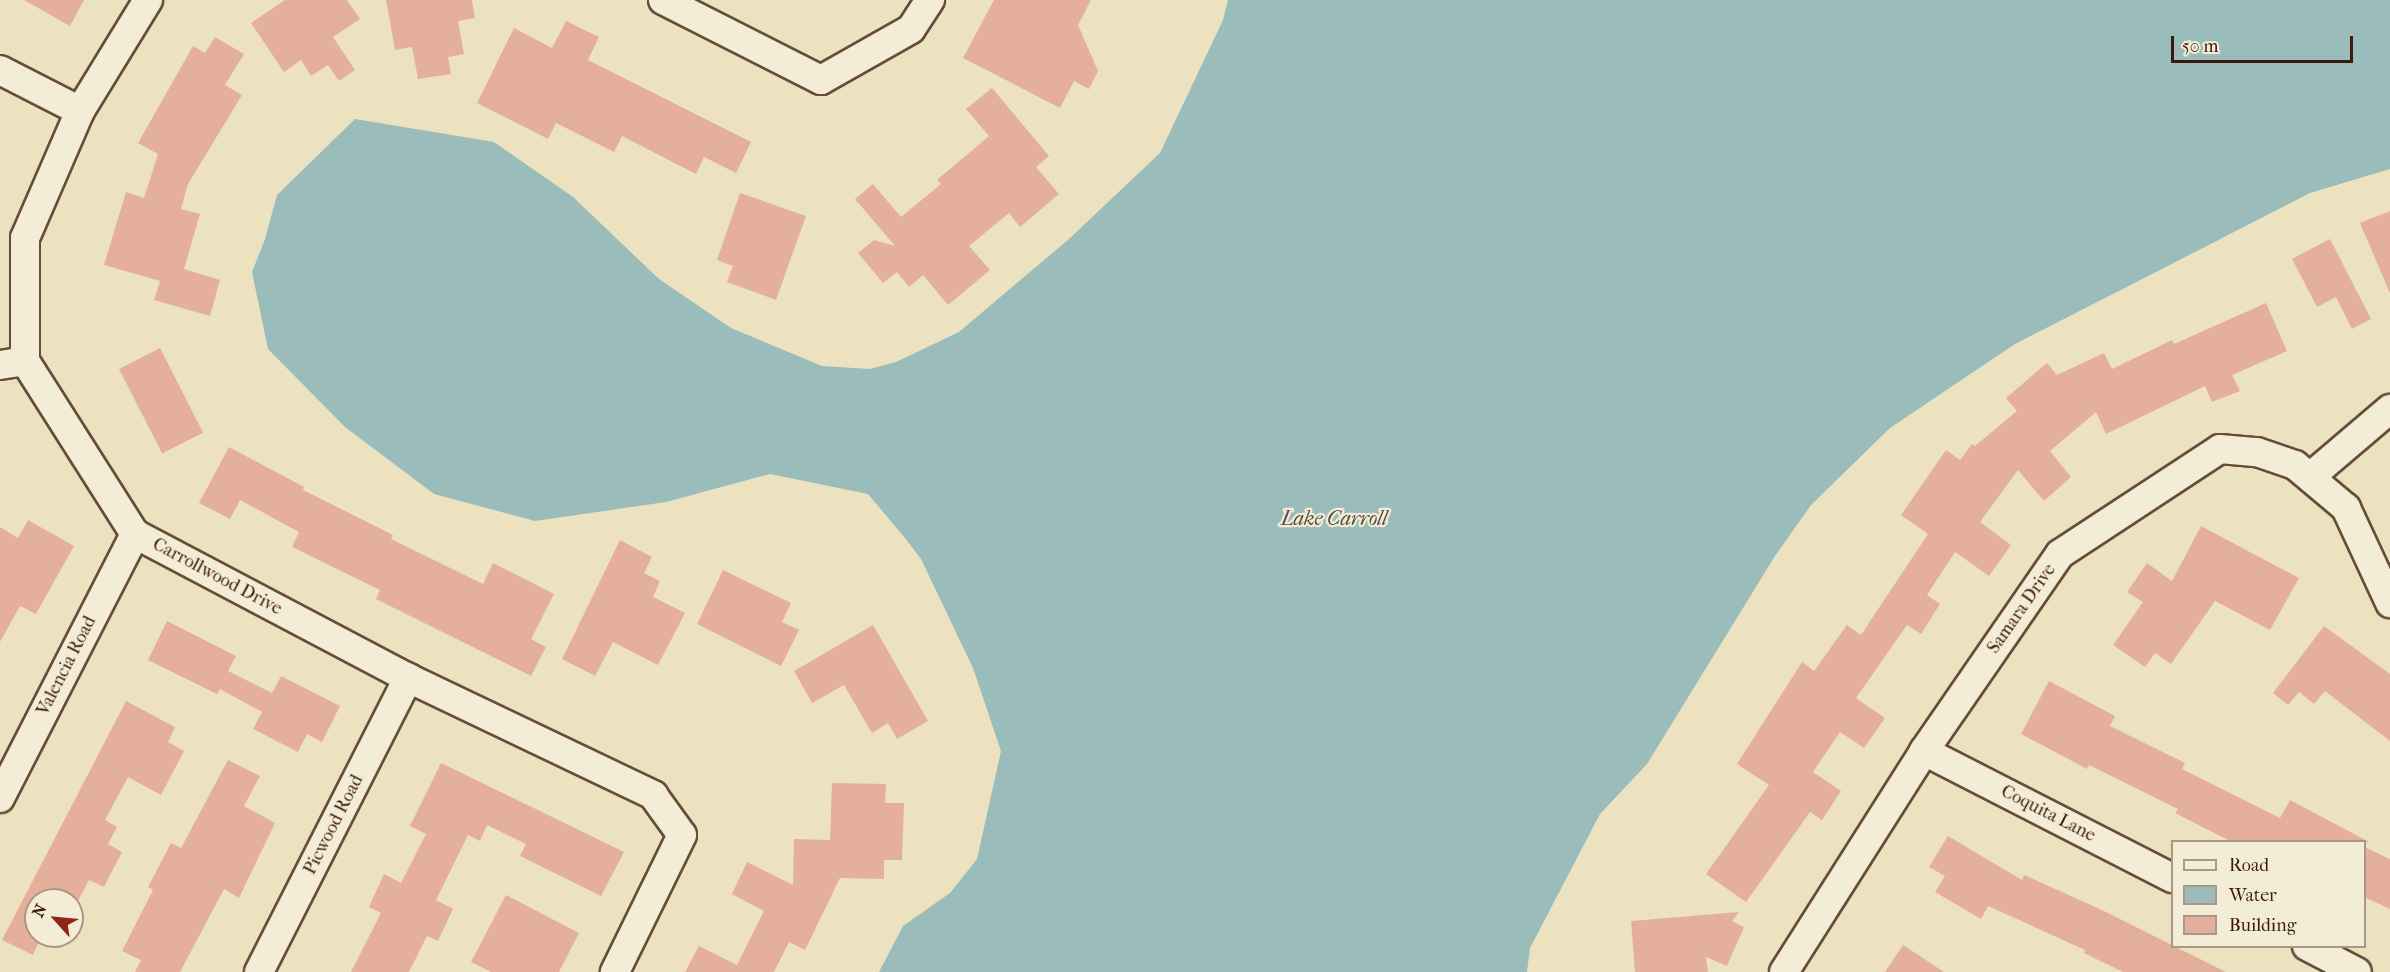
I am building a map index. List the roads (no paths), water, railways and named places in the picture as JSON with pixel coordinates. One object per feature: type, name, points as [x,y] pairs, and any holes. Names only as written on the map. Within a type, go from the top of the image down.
[{"type":"street","name":"Carrollwood Drive","points":[[148,0],[80,111],[25,238],[12,363],[135,534],[408,678],[653,795],[682,835],[615,972]]},
{"type":"street","points":[[663,0],[821,80],[911,29],[930,0]]},
{"type":"street","points":[[0,70],[80,111]]},
{"type":"street","points":[[2310,477],[2390,409]]},
{"type":"street","name":"Samara Drive","points":[[1784,972],[1924,751],[2060,554],[2220,449],[2257,452],[2295,465],[2346,508],[2390,603]]},
{"type":"street","name":"Valencia Road","points":[[0,798],[135,534]]},
{"type":"street","name":"Picwood Road","points":[[259,972],[408,678]]},
{"type":"street","name":"Coquita Lane","points":[[1924,751],[2171,877]]},
{"type":"street","points":[[2311,948],[2357,972]]},
{"type":"water","name":"Lake Carroll","points":[[1228,0],[2390,0],[2390,169],[2310,193],[2015,344],[1890,428],[1811,505],[1775,556],[1647,764],[1600,814],[1530,948],[1527,972],[879,972],[903,926],[950,893],[977,859],[1001,751],[973,668],[921,559],[905,538],[868,494],[770,474],[666,502],[535,521],[434,494],[345,427],[268,349],[252,272],[265,239],[277,195],[355,119],[494,142],[573,197],[659,279],[731,328],[822,366],[870,369],[896,362],[959,332],[1069,239],[1160,153],[1223,20]]}]
